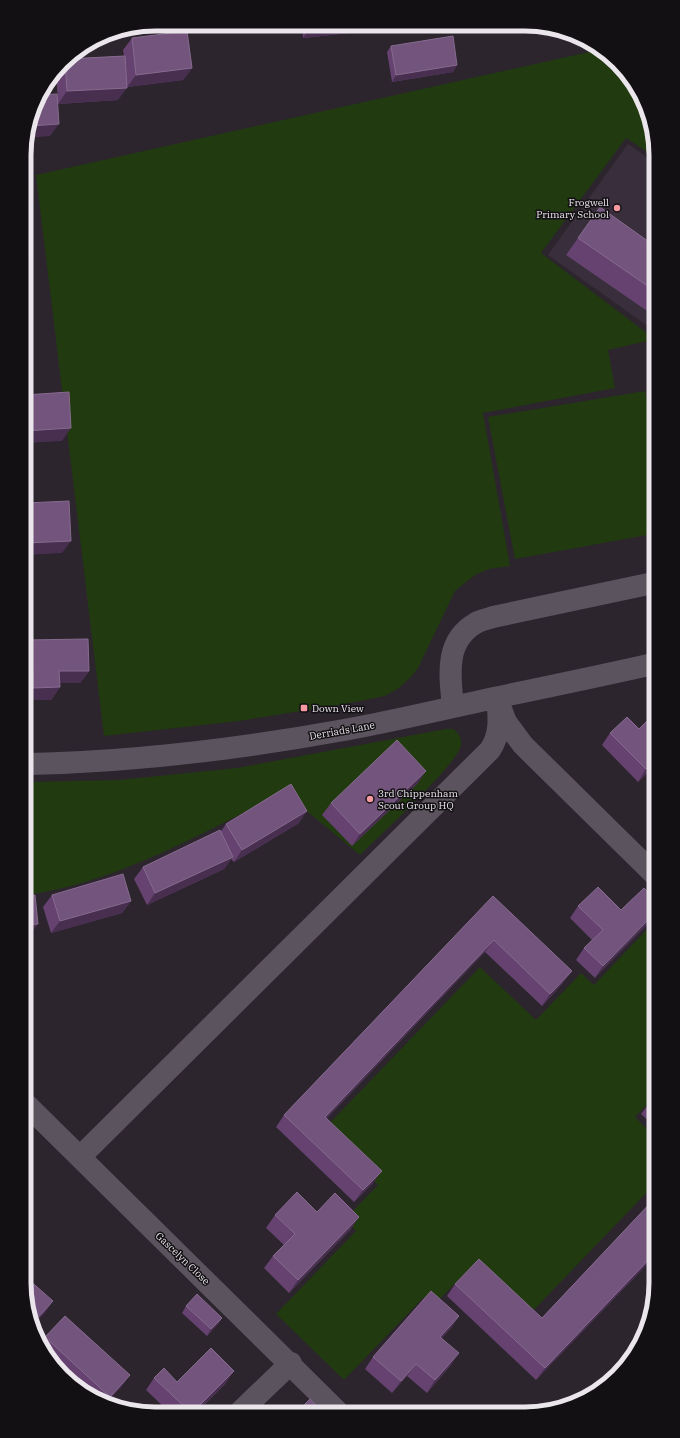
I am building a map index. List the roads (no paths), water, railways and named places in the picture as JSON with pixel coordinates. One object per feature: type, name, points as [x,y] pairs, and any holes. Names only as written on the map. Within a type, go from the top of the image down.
[{"type":"street","points":[[453,707],[450,680],[451,660],[458,639],[477,623],[494,617],[649,584]]},
{"type":"street","name":"Derriads Lane","points":[[31,764],[113,761],[234,747],[344,730],[649,665]]},
{"type":"street","points":[[497,698],[506,722],[517,738],[534,757],[649,869]]},
{"type":"street","points":[[80,1157],[490,750],[498,737],[499,731],[497,698]]},
{"type":"street","points":[[480,760],[497,749],[511,746],[524,750],[534,757]]},
{"type":"street","name":"Gascelyn Close","points":[[31,1109],[334,1407]]},
{"type":"street","points":[[245,1407],[291,1364]]},
{"type":"place","name":"Frogwell Primary School","points":[[617,208]]},
{"type":"place","name":"Down View","points":[[304,708]]},
{"type":"place","name":"3rd Chippenham Scout Group HQ","points":[[370,799]]}]
